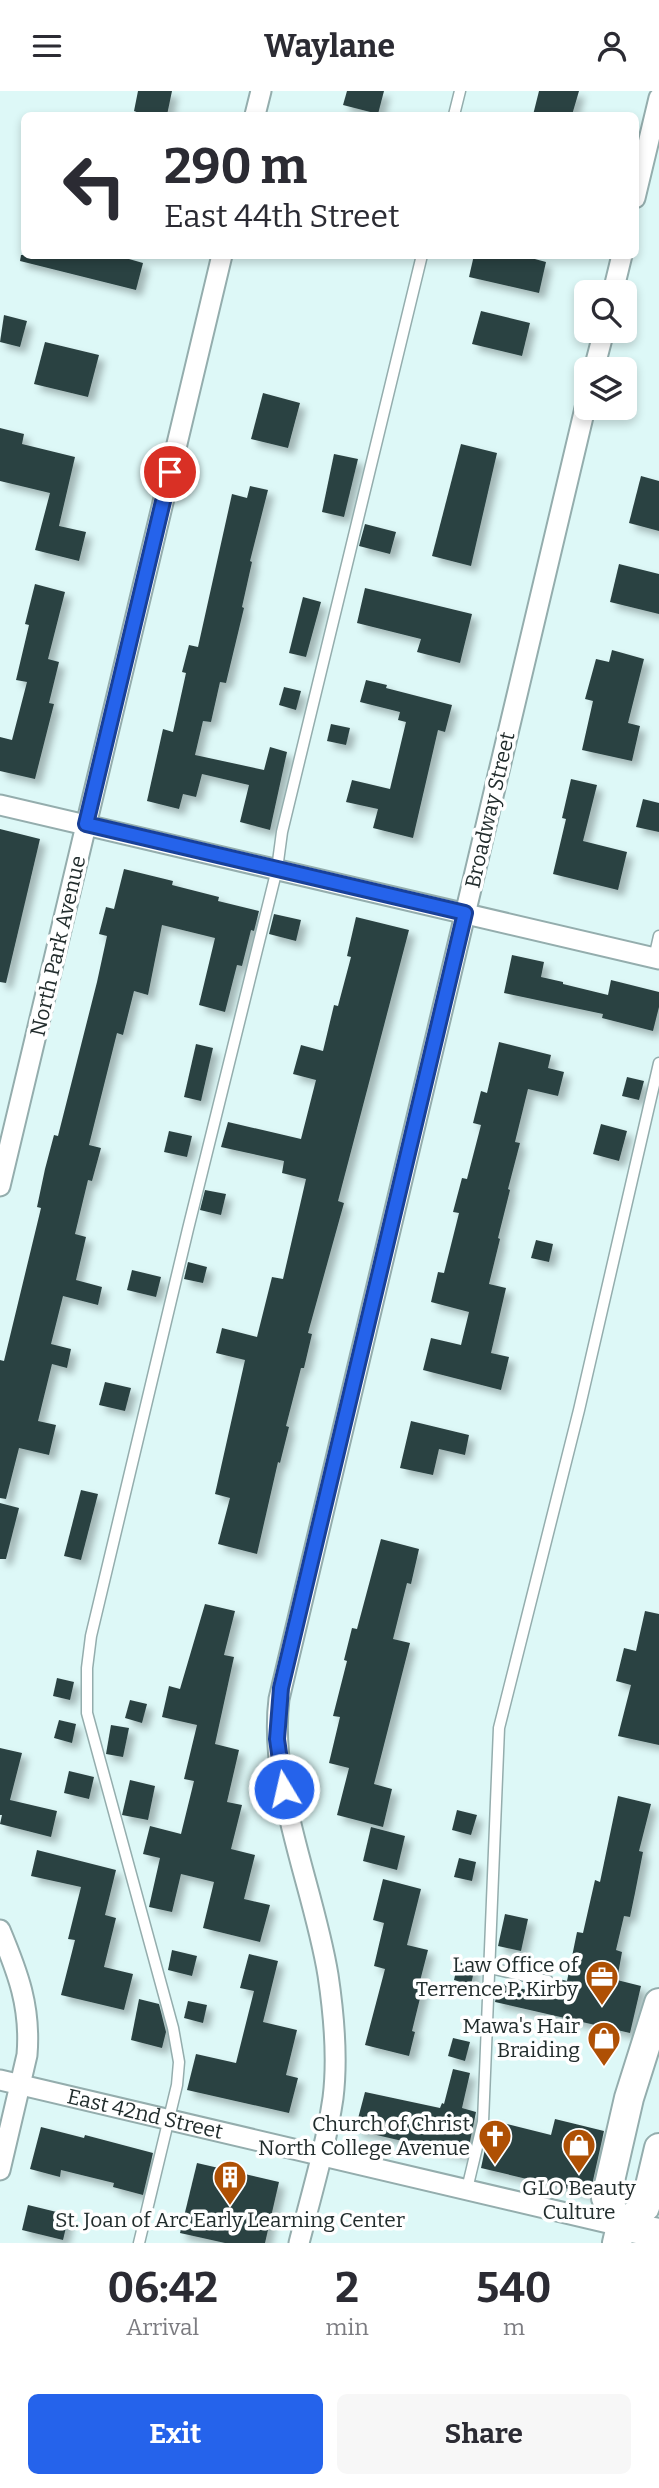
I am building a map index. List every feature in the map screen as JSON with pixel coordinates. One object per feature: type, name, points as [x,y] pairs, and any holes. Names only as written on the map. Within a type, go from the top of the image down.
[{"type":"main road","points":[[659,2003],[619,2123],[606,2198],[619,2234],[645,2207],[659,2148]]},
{"type":"main road","name":"East 42nd Street","points":[[619,2234],[659,2233]]},
{"type":"street","points":[[256,112],[261,91]]},
{"type":"street","points":[[639,181],[659,98]]},
{"type":"street","name":"North Park Avenue","points":[[0,1186],[221,259]]},
{"type":"street","points":[[616,280],[621,259]]},
{"type":"street","name":"Broadway Street","points":[[299,2243],[333,2090],[332,2014],[319,1930],[280,1769],[278,1708],[582,420]]},
{"type":"street","points":[[0,805],[656,958]]},
{"type":"street","points":[[0,1930],[20,1979],[26,2009],[27,2055],[0,2170]]},
{"type":"street","name":"East 42nd Street","points":[[0,2080],[467,2189],[619,2234]]},
{"type":"lane","points":[[455,112],[460,91]]},
{"type":"lane","points":[[139,2243],[177,2085],[180,2062],[87,1713],[87,1668],[92,1636],[188,1229],[277,869],[282,832],[421,259]]},
{"type":"lane","points":[[656,958],[659,936]]},
{"type":"lane","points":[[467,2189],[483,2122],[499,1728],[579,1410],[659,1063]]},
{"type":"lane","points":[[490,1968],[548,1981]]},
{"type":"building","points":[[138,91],[172,91],[168,112],[134,111]]},
{"type":"building","points":[[347,91],[384,91],[379,112],[343,105]]},
{"type":"building","points":[[539,91],[579,91],[573,112],[534,112]]},
{"type":"building","points":[[21,255],[21,259],[129,259],[143,263],[136,290],[20,261]]},
{"type":"building","points":[[473,259],[535,259],[546,262],[539,293],[469,277]]},
{"type":"building","points":[[481,311],[530,323],[522,356],[472,344]]},
{"type":"building","points":[[4,315],[27,321],[20,347],[0,342]]},
{"type":"building","points":[[45,342],[99,355],[88,397],[34,384]]},
{"type":"building","points":[[263,393],[300,403],[288,448],[251,439]]},
{"type":"building","points":[[0,428],[24,434],[22,444],[75,457],[59,526],[86,532],[79,561],[35,550],[50,493],[0,481]]},
{"type":"building","points":[[461,444],[497,453],[471,566],[432,556]]},
{"type":"building","points":[[334,454],[358,459],[344,517],[322,512]]},
{"type":"building","points":[[641,476],[659,481],[659,531],[629,523]]},
{"type":"building","points":[[250,486],[268,490],[250,561],[252,562],[242,607],[244,608],[226,683],[220,682],[211,722],[203,721],[195,755],[264,770],[270,747],[287,752],[270,830],[240,822],[249,785],[202,774],[196,797],[183,794],[179,809],[147,801],[163,729],[173,732],[186,673],[182,672],[189,645],[198,647],[232,494],[247,498]]},
{"type":"building","points":[[365,524],[396,532],[390,554],[359,546]]},
{"type":"building","points":[[619,564],[659,574],[659,614],[610,602]]},
{"type":"building","points":[[35,584],[65,592],[48,659],[59,662],[49,703],[54,704],[35,779],[0,771],[0,737],[12,740],[27,682],[16,680]]},
{"type":"building","points":[[365,588],[472,614],[460,663],[417,652],[421,639],[357,623]]},
{"type":"building","points":[[303,597],[321,602],[306,657],[289,653]]},
{"type":"building","points":[[612,650],[644,659],[628,723],[640,726],[632,761],[582,750],[593,701],[585,699],[596,659],[609,662]]},
{"type":"building","points":[[366,680],[452,705],[445,732],[438,730],[413,838],[373,828],[378,809],[346,802],[352,780],[390,789],[406,722],[398,720],[400,712],[360,702]]},
{"type":"building","points":[[284,687],[301,691],[296,710],[279,705]]},
{"type":"building","points":[[331,724],[350,728],[346,745],[327,741]]},
{"type":"building","points":[[571,779],[597,785],[583,841],[627,852],[618,890],[553,874],[566,819],[562,818]]},
{"type":"building","points":[[643,799],[659,803],[659,832],[636,827]]},
{"type":"building","points":[[0,829],[40,839],[6,983],[0,982]]},
{"type":"building","points":[[124,869],[173,881],[172,885],[219,897],[218,901],[259,911],[242,966],[237,965],[225,1012],[199,1005],[215,938],[162,925],[148,995],[134,991],[123,1035],[117,1033],[89,1145],[101,1148],[92,1181],[88,1180],[75,1234],[86,1237],[76,1280],[102,1287],[98,1305],[63,1296],[51,1344],[71,1349],[67,1368],[52,1364],[38,1421],[56,1425],[49,1455],[19,1448],[6,1499],[0,1498],[0,1360],[4,1361],[41,1208],[37,1207],[45,1169],[54,1135],[58,1136],[97,982],[107,936],[99,934],[106,907],[114,909]]},
{"type":"building","points":[[274,914],[301,920],[296,941],[269,934]]},
{"type":"building","points":[[356,917],[409,930],[338,1201],[344,1203],[308,1333],[312,1334],[286,1426],[289,1427],[280,1463],[278,1462],[257,1554],[218,1544],[230,1498],[215,1494],[245,1360],[216,1353],[222,1328],[257,1337],[272,1277],[283,1279],[306,1179],[282,1173],[284,1161],[221,1147],[228,1122],[301,1139],[316,1080],[293,1074],[301,1045],[323,1051],[334,1005],[338,1006],[351,957],[347,956]]},
{"type":"building","points":[[512,955],[544,962],[541,977],[563,984],[608,995],[611,980],[659,992],[659,1007],[653,1031],[602,1018],[603,1014],[504,993]]},
{"type":"building","points":[[499,1042],[551,1055],[548,1068],[564,1072],[558,1096],[528,1089],[515,1142],[520,1143],[489,1284],[506,1288],[491,1353],[509,1357],[501,1390],[423,1370],[431,1338],[461,1345],[469,1312],[431,1302],[438,1272],[444,1273],[459,1213],[453,1212],[462,1178],[467,1179],[481,1125],[473,1123],[481,1091],[487,1093]]},
{"type":"building","points":[[196,1044],[213,1048],[201,1101],[184,1097]]},
{"type":"building","points":[[627,1077],[644,1081],[639,1100],[622,1096]]},
{"type":"building","points":[[601,1124],[627,1131],[619,1161],[593,1154]]},
{"type":"building","points":[[169,1131],[192,1136],[187,1157],[164,1152]]},
{"type":"building","points":[[205,1190],[226,1194],[221,1215],[200,1210]]},
{"type":"building","points":[[536,1240],[553,1244],[549,1262],[531,1258]]},
{"type":"building","points":[[188,1262],[207,1267],[203,1283],[184,1279]]},
{"type":"building","points":[[132,1270],[161,1277],[156,1297],[127,1290]]},
{"type":"building","points":[[105,1382],[131,1388],[125,1411],[99,1405]]},
{"type":"building","points":[[411,1421],[469,1435],[465,1455],[439,1449],[433,1475],[400,1468]]},
{"type":"building","points":[[81,1490],[98,1494],[81,1560],[64,1556]]},
{"type":"building","points":[[0,1503],[19,1508],[6,1559],[0,1559]]},
{"type":"building","points":[[381,1539],[419,1549],[393,1639],[410,1643],[374,1784],[392,1789],[383,1827],[337,1815],[349,1768],[329,1763],[340,1717],[333,1716],[347,1661],[344,1660],[352,1628],[357,1629]]},
{"type":"building","points":[[205,1604],[235,1611],[224,1655],[234,1657],[215,1744],[239,1750],[227,1802],[242,1805],[231,1849],[255,1855],[244,1899],[270,1905],[260,1942],[203,1928],[214,1882],[181,1874],[172,1912],[149,1907],[160,1858],[143,1854],[150,1826],[181,1834],[194,1781],[184,1779],[197,1725],[162,1717],[169,1686],[180,1689]]},
{"type":"building","points":[[645,1611],[659,1614],[659,1745],[618,1736],[631,1685],[616,1681],[624,1648],[636,1651]]},
{"type":"building","points":[[57,1678],[74,1682],[70,1700],[53,1696]]},
{"type":"building","points":[[130,1700],[147,1704],[142,1723],[125,1718]]},
{"type":"building","points":[[59,1720],[76,1724],[72,1743],[54,1738]]},
{"type":"building","points":[[111,1725],[129,1728],[123,1757],[106,1754]]},
{"type":"building","points":[[0,1748],[22,1753],[10,1800],[57,1811],[51,1837],[0,1824]]},
{"type":"building","points":[[69,1771],[94,1777],[89,1799],[64,1793]]},
{"type":"building","points":[[130,1780],[155,1786],[148,1820],[122,1815]]},
{"type":"building","points":[[618,1796],[651,1804],[639,1851],[643,1852],[630,1917],[624,1916],[616,1950],[622,1952],[617,1980],[641,1986],[630,2033],[495,2002],[499,1983],[555,1997],[559,1979],[567,1981],[577,1932],[583,1933],[595,1880],[600,1882]]},
{"type":"building","points":[[457,1810],[477,1815],[471,1835],[452,1830]]},
{"type":"building","points":[[371,1827],[405,1836],[397,1870],[363,1861]]},
{"type":"building","points":[[37,1850],[116,1870],[105,1915],[116,1918],[104,1967],[133,1974],[124,2010],[61,1995],[75,1940],[68,1939],[81,1887],[31,1876]]},
{"type":"building","points":[[459,1858],[476,1862],[472,1881],[454,1877]]},
{"type":"building","points":[[383,1879],[421,1889],[407,1945],[428,1950],[419,1985],[423,1986],[409,2056],[365,2045],[385,1969],[374,1966],[384,1923],[373,1920]]},
{"type":"building","points":[[505,1914],[528,1919],[521,1951],[498,1946]]},
{"type":"building","points":[[172,1950],[197,1956],[192,1976],[168,1970]]},
{"type":"building","points":[[249,1954],[278,1961],[263,2022],[297,2030],[286,2075],[298,2078],[289,2113],[187,2090],[196,2054],[236,2063],[254,1991],[240,1988]]},
{"type":"building","points":[[458,1962],[475,1966],[471,1985],[454,1980]]},
{"type":"building","points":[[139,1999],[159,2004],[166,2032],[162,2048],[131,2040]]},
{"type":"building","points":[[188,2001],[207,2005],[203,2023],[184,2018]]},
{"type":"building","points":[[453,2038],[470,2042],[465,2061],[448,2056]]},
{"type":"building","points":[[453,2069],[470,2073],[462,2108],[476,2112],[467,2156],[355,2130],[365,2092],[440,2108],[442,2103],[444,2104]]},
{"type":"building","points":[[555,2119],[604,2131],[590,2194],[481,2168],[491,2120],[551,2135]]},
{"type":"building","points":[[41,2127],[84,2138],[85,2135],[153,2153],[143,2195],[113,2187],[114,2183],[61,2170],[60,2177],[30,2169]]},
{"type":"building","name":"St. Joan of Arc Early Learning Center","points":[[197,2163],[279,2182],[265,2243],[225,2243],[180,2233]]},
{"type":"building","points":[[28,2205],[69,2215],[63,2240],[22,2230]]},
{"type":"place","name":"Law Office of Terrence P. Kirby","points":[[602,2007]]},
{"type":"place","name":"Mawa's Hair Braiding","points":[[604,2068]]},
{"type":"place","name":"Church of Christ North College Avenue","points":[[495,2166]]},
{"type":"place","name":"GLO Beauty Culture","points":[[579,2175]]},
{"type":"place","name":"St. Joan of Arc Early Learning Center","points":[[230,2207]]},
{"type":"route","points":[[170,472],[86,824],[465,913],[281,1688],[277,1739],[284,1789]]}]
